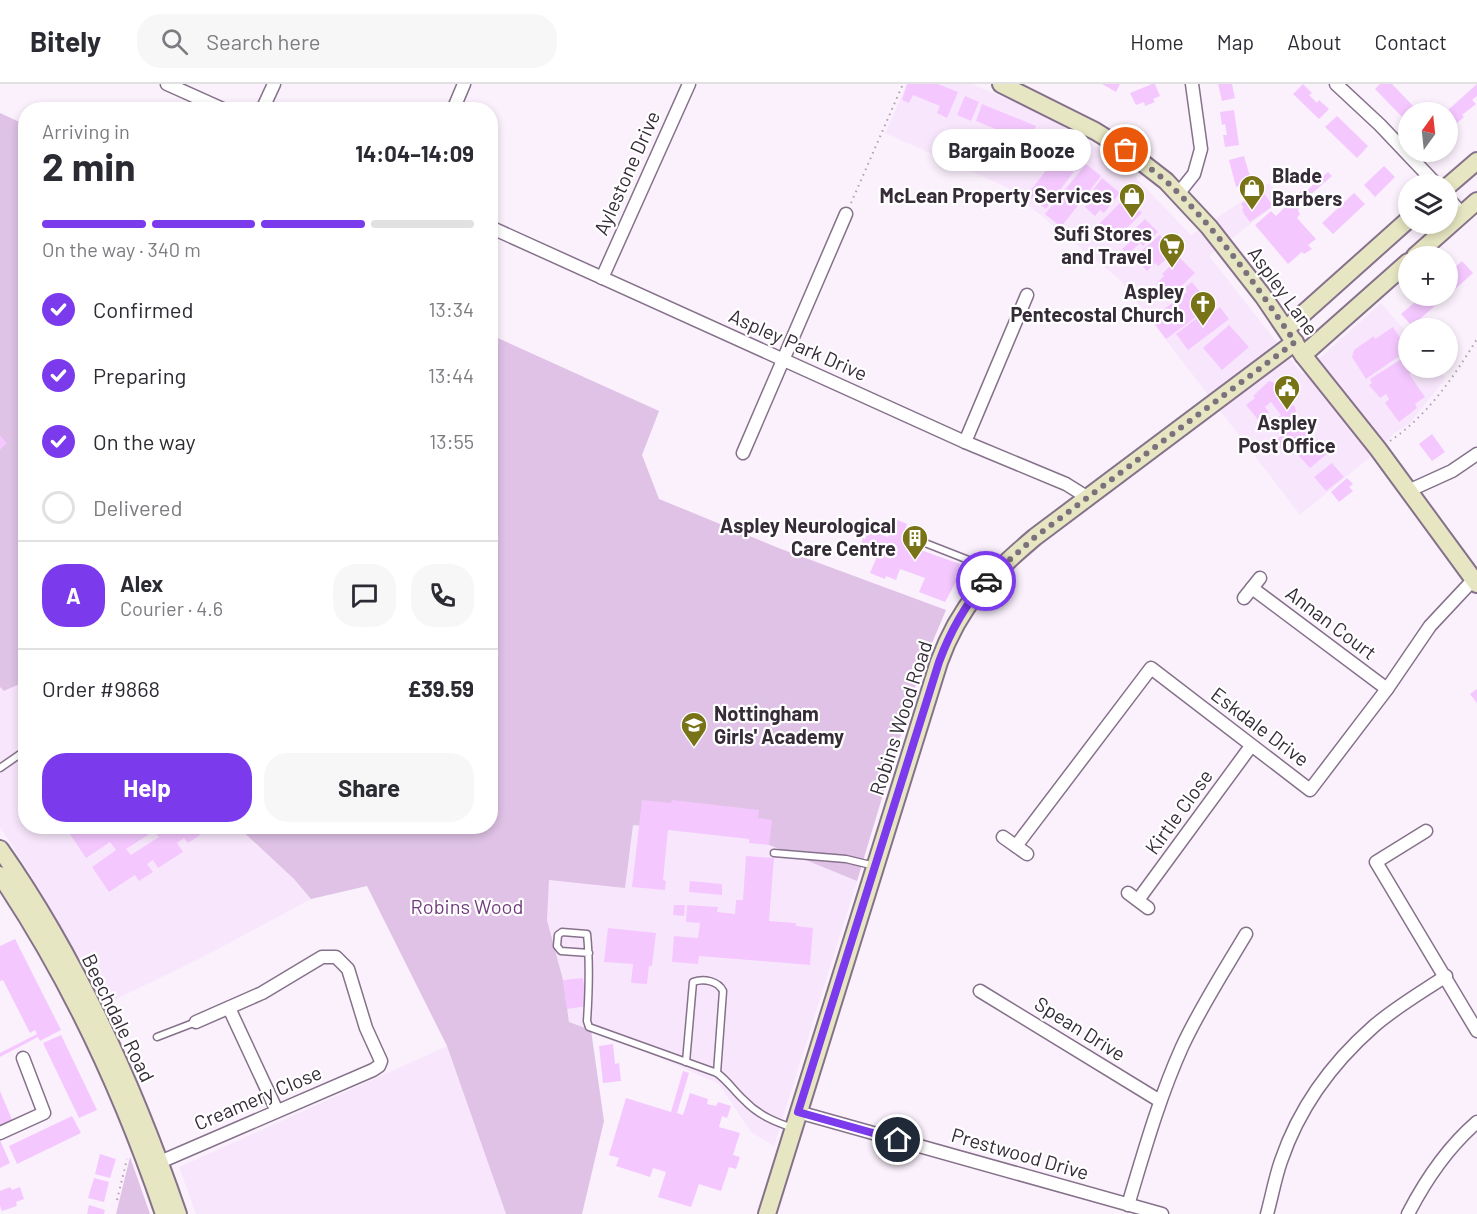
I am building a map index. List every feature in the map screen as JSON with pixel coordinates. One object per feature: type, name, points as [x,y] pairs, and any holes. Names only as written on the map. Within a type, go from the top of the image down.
[{"type":"street","points":[[167,84],[207,102]]},
{"type":"street","points":[[266,102],[274,84]]},
{"type":"street","points":[[456,102],[464,84]]},
{"type":"street","name":"Aylestone Drive","points":[[602,278],[689,84]]},
{"type":"street","name":"Aspley Lane","points":[[1001,84],[1106,137],[1150,168],[1178,194],[1209,227],[1263,296],[1475,581]]},
{"type":"street","points":[[1178,194],[1194,174],[1201,149],[1192,84]]},
{"type":"street","points":[[1336,84],[1380,125],[1427,174]]},
{"type":"street","points":[[1458,177],[1477,161]]},
{"type":"street","points":[[1427,246],[1477,201]]},
{"type":"street","points":[[1458,209],[1463,215]]},
{"type":"street","points":[[743,453],[846,214]]},
{"type":"street","points":[[1295,342],[1398,231]]},
{"type":"street","name":"Aspley Park Drive","points":[[498,232],[965,442],[1066,484],[1082,494],[1084,502]]},
{"type":"street","points":[[1295,342],[1398,269]]},
{"type":"street","points":[[965,442],[1027,295]]},
{"type":"street","name":"Robins Wood Road","points":[[767,1214],[946,643],[967,606],[996,570],[1035,537],[1295,342]]},
{"type":"street","points":[[1408,491],[1452,471],[1477,454]]},
{"type":"street","name":"Eskdale Drive","points":[[1016,846],[1151,668],[1310,790],[1430,626],[1475,581]]},
{"type":"street","name":"Annan Court","points":[[1252,588],[1386,688]]},
{"type":"street","name":"Kirtle Close","points":[[1148,909],[1133,896],[1251,746]]},
{"type":"street","points":[[1412,824],[1423,833],[1376,862],[1477,1030]]},
{"type":"street","points":[[1003,837],[1027,854]]},
{"type":"street","name":"Beechdale Road","points":[[0,849],[5,878],[73,969],[111,1044],[154,1164],[178,1214]]},
{"type":"street","points":[[1128,1205],[1160,1101],[1194,1023],[1246,934]]},
{"type":"street","name":"Creamery Close","points":[[154,1164],[373,1070],[379,1066],[381,1061],[366,1028],[348,969],[336,957],[322,957],[262,993],[229,1008]]},
{"type":"street","points":[[1267,1214],[1281,1161],[1294,1129],[1312,1096],[1329,1073],[1375,1025],[1446,976]]},
{"type":"street","name":"Spean Drive","points":[[980,991],[1160,1101]]},
{"type":"street","points":[[196,1022],[229,1008],[277,1110]]},
{"type":"street","points":[[0,1133],[44,1113],[23,1058]]},
{"type":"street","name":"Prestwood Drive","points":[[796,1120],[1162,1214]]},
{"type":"street","points":[[1408,1214],[1427,1179],[1443,1157],[1477,1122]]},
{"type":"street","name":"Beechdale Road","points":[[154,1164],[164,1214]]},
{"type":"lane","points":[[925,543],[996,570]]},
{"type":"lane","points":[[0,768],[18,756]]},
{"type":"lane","points":[[774,853],[846,859],[876,866]]},
{"type":"lane","points":[[589,953],[561,951],[557,946],[558,935],[562,932],[587,934],[589,953],[590,980],[587,1021],[589,1027],[717,1074],[728,1081],[743,1100],[772,1121],[796,1120]]},
{"type":"lane","points":[[686,1062],[693,982],[699,980],[716,982],[723,991],[717,1074]]},
{"type":"lane","points":[[157,1037],[196,1022]]},
{"type":"path","points":[[846,214],[903,84]]},
{"type":"path","points":[[1378,449],[1412,426],[1452,380],[1477,339]]},
{"type":"path","points":[[117,1200],[129,1155]]},
{"type":"shaded area","points":[[907,84],[972,84],[1042,114],[1120,161],[1191,235],[1269,183],[1283,199],[1209,256],[1302,374],[1381,303],[1398,323],[1398,378],[1446,378],[1410,423],[1394,434],[1368,459],[1300,515],[1120,280],[1006,187],[885,133]]},
{"type":"shaded area","name":"Nottingham Girls' Academy","points":[[498,338],[659,411],[642,455],[659,499],[781,549],[946,610],[920,671],[774,1146],[751,1132],[719,1084],[617,1039],[569,1022],[563,980],[547,920],[549,880],[574,881],[498,381]]},
{"type":"shaded area","points":[[18,684],[18,834],[246,834],[294,879],[311,899],[205,956],[106,1004],[34,880],[0,827],[0,687],[5,691]]},
{"type":"shaded area","points":[[447,1046],[506,1214],[196,1214],[179,1167]]},
{"type":"green space","points":[[0,113],[18,121],[18,685],[4,691],[0,687],[0,449],[6,443],[0,436]]},
{"type":"green space","name":"Nottingham Girls' Academy","points":[[498,338],[659,411],[642,455],[659,499],[781,549],[946,610],[920,671],[857,881],[755,839],[739,835],[633,825],[625,888],[549,880],[547,920],[563,980],[569,1022],[591,1030],[604,1121],[582,1214],[506,1214],[447,1046],[367,886],[311,899],[294,879],[246,834],[498,834]]},
{"type":"green space","points":[[130,1157],[150,1214],[116,1214]]},
{"type":"building","points":[[907,84],[938,84],[958,92],[947,118],[937,113],[940,106],[913,95],[909,103],[902,100]]},
{"type":"building","points":[[1102,84],[1120,84],[1116,92]]},
{"type":"building","points":[[1155,84],[1160,96],[1153,99],[1155,102],[1145,106],[1144,102],[1136,105],[1130,93]]},
{"type":"building","points":[[1218,84],[1232,84],[1235,98],[1222,101]]},
{"type":"building","points":[[1303,84],[1312,93],[1309,95],[1317,103],[1319,100],[1329,109],[1319,119],[1293,94]]},
{"type":"building","points":[[1380,84],[1392,84],[1409,102],[1398,102],[1398,113],[1375,89]]},
{"type":"building","points":[[1477,84],[1477,96],[1472,100],[1476,104],[1462,115],[1464,117],[1458,122],[1457,102]]},
{"type":"building","points":[[965,96],[979,102],[971,121],[957,115]]},
{"type":"building","points":[[982,104],[1036,126],[1025,151],[1017,148],[1020,139],[976,121]]},
{"type":"building","points":[[1234,110],[1239,145],[1225,147],[1223,135],[1227,135],[1225,124],[1222,125],[1220,112]]},
{"type":"building","points":[[1337,116],[1368,146],[1357,158],[1325,127]]},
{"type":"building","points":[[1043,135],[1058,144],[1053,153],[1049,151],[1045,159],[1049,161],[1044,169],[1028,159]]},
{"type":"building","points":[[1062,150],[1080,163],[1046,209],[1027,195]]},
{"type":"building","points":[[1244,156],[1252,183],[1236,187],[1229,160]]},
{"type":"building","points":[[1086,164],[1101,176],[1061,227],[1045,214]]},
{"type":"building","points":[[1384,166],[1395,177],[1375,197],[1364,185]]},
{"type":"building","points":[[1328,172],[1332,176],[1301,203],[1298,211],[1300,214],[1297,218],[1316,239],[1308,245],[1312,249],[1304,254],[1302,252],[1288,264],[1255,225],[1271,211],[1276,216],[1303,189],[1306,191]]},
{"type":"building","points":[[1102,178],[1120,193],[1104,213],[1100,210],[1095,216],[1085,207],[1096,193],[1093,190]]},
{"type":"building","points":[[1263,192],[1273,206],[1250,222],[1241,204]]},
{"type":"building","points":[[1354,193],[1365,204],[1333,234],[1322,223]]},
{"type":"building","points":[[1126,197],[1142,213],[1125,230],[1122,227],[1115,235],[1106,226],[1097,236],[1092,231]]},
{"type":"building","points":[[1145,219],[1158,232],[1143,246],[1140,243],[1127,255],[1122,249],[1133,239],[1128,235]]},
{"type":"building","points":[[1160,235],[1175,252],[1158,266],[1155,263],[1147,271],[1139,262],[1146,257],[1141,251]]},
{"type":"building","points":[[1179,257],[1195,273],[1170,297],[1167,294],[1160,300],[1152,292],[1159,286],[1156,284],[1164,276],[1162,274]]},
{"type":"building","points":[[1462,261],[1473,273],[1458,287],[1458,265]]},
{"type":"building","points":[[1192,282],[1211,306],[1166,339],[1151,319],[1187,292],[1184,288]]},
{"type":"building","points":[[1410,306],[1435,306],[1421,318],[1405,318],[1401,314]]},
{"type":"building","name":"Aspley Pentecostal Church","points":[[1220,307],[1229,319],[1188,350],[1176,334],[1206,311],[1209,315]]},
{"type":"building","points":[[1229,325],[1249,347],[1222,370],[1203,348]]},
{"type":"building","points":[[1393,327],[1398,335],[1398,357],[1366,379],[1352,357],[1354,350],[1374,336],[1375,339]]},
{"type":"building","points":[[1398,361],[1398,378],[1412,378],[1425,397],[1415,404],[1417,408],[1399,422],[1385,403],[1389,399],[1386,394],[1380,398],[1369,385],[1372,383],[1370,379]]},
{"type":"building","points":[[1269,381],[1279,389],[1278,395],[1286,403],[1291,403],[1295,407],[1296,412],[1273,431],[1265,421],[1270,417],[1273,422],[1281,415],[1271,402],[1265,407],[1269,412],[1259,421],[1246,405]]},
{"type":"building","points":[[1299,417],[1312,433],[1294,447],[1292,444],[1283,451],[1275,441],[1283,434],[1281,431]]},
{"type":"building","points":[[1432,434],[1445,452],[1432,461],[1419,444]]},
{"type":"building","points":[[0,436],[7,443],[0,449]]},
{"type":"building","points":[[1317,439],[1328,453],[1310,468],[1297,454]]},
{"type":"building","points":[[1332,463],[1344,477],[1326,491],[1314,477]]},
{"type":"building","points":[[1347,478],[1353,484],[1349,487],[1353,491],[1339,502],[1331,492]]},
{"type":"building","name":"Aspley Neurological Care Centre","points":[[895,519],[907,524],[905,531],[916,535],[912,547],[960,564],[955,577],[958,578],[945,602],[919,592],[925,578],[900,569],[896,580],[886,576],[885,579],[870,573],[876,559],[858,552],[863,538],[865,539],[869,530],[888,537]]},
{"type":"building","points":[[1477,689],[1477,703],[1470,694]]},
{"type":"building","points":[[642,800],[671,803],[672,800],[759,810],[758,818],[772,820],[769,845],[749,843],[749,839],[668,830],[663,880],[666,881],[665,890],[632,887]]},
{"type":"building","points":[[70,834],[149,834],[126,849],[131,855],[159,837],[156,834],[200,835],[188,843],[184,838],[177,843],[183,852],[158,868],[153,860],[147,864],[153,872],[139,881],[135,875],[109,892],[92,867],[116,850],[110,842],[86,858]]},
{"type":"building","points":[[746,856],[774,858],[769,921],[796,923],[796,926],[813,928],[810,965],[699,956],[698,964],[672,962],[674,936],[698,938],[700,923],[686,922],[687,905],[718,907],[717,912],[735,914],[736,900],[743,900]]},
{"type":"building","points":[[690,881],[722,884],[722,895],[689,892]]},
{"type":"building","points":[[674,905],[685,905],[684,916],[673,915]]},
{"type":"building","points":[[608,928],[656,933],[647,984],[631,983],[633,964],[604,962]]},
{"type":"building","points":[[15,939],[61,1030],[40,1041],[38,1037],[0,1057],[0,1053],[37,1034],[35,1030],[30,1033],[3,980],[0,981],[0,946]]},
{"type":"building","points":[[583,978],[587,1006],[567,1009],[563,980]]},
{"type":"building","points":[[61,1035],[97,1110],[79,1118],[43,1043]]},
{"type":"building","points":[[613,1044],[615,1064],[619,1063],[621,1081],[603,1083],[599,1046]]},
{"type":"building","points":[[683,1071],[689,1073],[677,1113],[683,1115],[690,1093],[708,1099],[707,1104],[716,1106],[718,1102],[731,1106],[727,1118],[722,1116],[719,1127],[740,1133],[733,1155],[740,1157],[736,1169],[729,1167],[721,1191],[699,1184],[691,1207],[658,1197],[666,1172],[653,1168],[650,1177],[616,1166],[619,1158],[609,1155],[626,1098],[671,1112]]},
{"type":"building","points":[[0,1091],[13,1122],[0,1127]]},
{"type":"building","points":[[72,1116],[81,1133],[17,1164],[9,1146]]},
{"type":"building","points":[[0,1140],[10,1163],[0,1168]]},
{"type":"building","points":[[100,1154],[116,1159],[110,1178],[95,1174]]},
{"type":"building","points":[[94,1178],[109,1182],[104,1202],[88,1198]]},
{"type":"building","points":[[10,1187],[12,1190],[20,1187],[24,1199],[16,1202],[17,1206],[2,1211],[0,1191]]},
{"type":"building","points":[[89,1205],[105,1210],[104,1214],[87,1214]]},
{"type":"way so far","points":[[986,581],[1035,537],[1295,342],[1263,296],[1209,227],[1166,181],[1126,150]]},
{"type":"place","name":"Bargain Booze","points":[[1126,150]]},
{"type":"place","name":"Blade Barbers","points":[[1252,211]]},
{"type":"place","name":"McLean Property Services","points":[[1132,219]]},
{"type":"place","name":"Sufi Stores and Travel","points":[[1172,269]]},
{"type":"place","name":"Aspley Pentecostal Church","points":[[1203,327]]},
{"type":"place","name":"Aspley Post Office","points":[[1287,411]]},
{"type":"place","name":"Aspley Neurological Care Centre","points":[[915,561]]},
{"type":"place","name":"Nottingham Girls' Academy","points":[[694,748]]},
{"type":"route","points":[[898,1140],[798,1112],[939,662],[962,613],[986,581]]},
{"type":"park label","name":"Robins Wood","points":[[467,907]]}]
